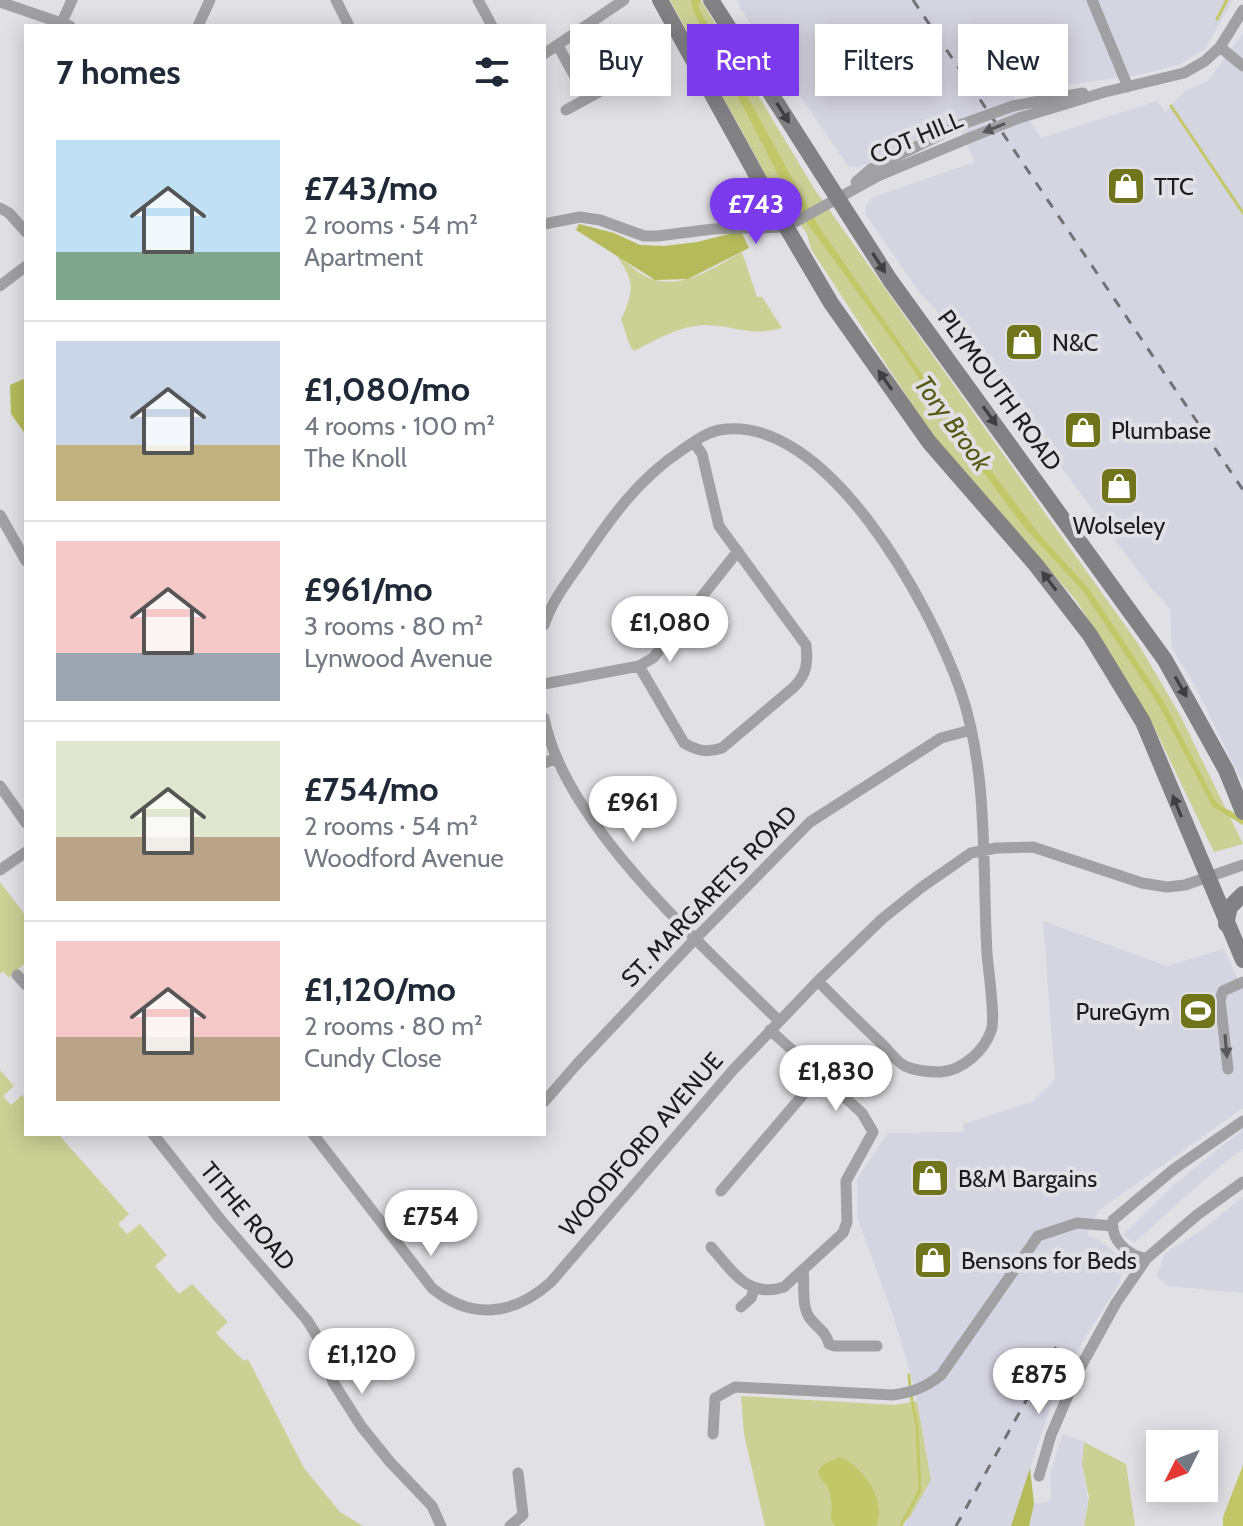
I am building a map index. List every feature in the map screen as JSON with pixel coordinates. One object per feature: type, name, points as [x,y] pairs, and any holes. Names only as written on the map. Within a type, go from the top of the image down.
[{"type":"main road","points":[[660,0],[793,223],[831,303],[929,442],[1036,565],[1090,635],[1143,722],[1243,960]]},
{"type":"main road","name":"PLYMOUTH ROAD","points":[[711,0],[890,280],[1162,656],[1226,770],[1243,812]]},
{"type":"main road","points":[[1226,924],[1230,907],[1243,894]]},
{"type":"street","points":[[0,2],[66,24],[72,0]]},
{"type":"street","points":[[199,24],[210,0]]},
{"type":"street","points":[[336,0],[348,24]]},
{"type":"street","points":[[478,0],[491,24]]},
{"type":"street","points":[[546,53],[624,0]]},
{"type":"street","points":[[1092,0],[1128,87]]},
{"type":"street","name":"COT HILL","points":[[793,223],[878,176],[1019,118],[1105,92],[1184,73],[1205,61],[1220,47],[1243,10]]},
{"type":"street","points":[[558,46],[587,98]]},
{"type":"street","points":[[1220,47],[1243,66]]},
{"type":"street","name":"COT HILL","points":[[837,198],[871,169],[960,125],[1013,106],[1077,93],[1105,92]]},
{"type":"street","points":[[566,110],[591,96]]},
{"type":"street","points":[[0,208],[24,230]]},
{"type":"street","points":[[546,224],[580,217],[600,220],[644,236],[658,236],[793,223]]},
{"type":"street","points":[[0,286],[24,268]]},
{"type":"street","points":[[546,620],[553,602],[637,485],[694,442],[716,431],[731,429],[763,433],[785,442],[833,479],[855,503],[930,621],[961,692],[971,730],[984,850],[993,1028],[981,1050],[944,1072],[904,1066],[818,981]]},
{"type":"street","points":[[639,666],[684,743],[709,753],[722,748],[803,677],[808,661],[806,645],[719,526],[702,454],[694,442]]},
{"type":"street","points":[[0,515],[24,557]]},
{"type":"street","points":[[546,684],[639,666],[653,658],[738,551]]},
{"type":"street","points":[[546,727],[557,758],[583,807],[615,850],[819,1076],[862,1113],[873,1132],[846,1181],[847,1222],[843,1233],[784,1287],[754,1289],[742,1282],[711,1247]]},
{"type":"street","name":"ST. MARGARETS ROAD","points":[[546,1100],[696,938],[810,822],[941,738],[971,730]]},
{"type":"street","points":[[546,762],[557,758]]},
{"type":"street","points":[[0,786],[24,820]]},
{"type":"street","name":"WOODFORD AVENUE","points":[[315,1136],[432,1288],[442,1296],[480,1310],[518,1307],[551,1282],[723,1081],[818,981],[882,919],[971,853],[1033,847],[1142,883],[1167,887],[1207,878],[1243,865]]},
{"type":"street","points":[[0,870],[24,853]]},
{"type":"street","points":[[17,975],[24,983]]},
{"type":"street","points":[[1228,1069],[1220,1000],[1223,991],[1243,982]]},
{"type":"street","points":[[721,1191],[819,1076]]},
{"type":"street","points":[[1147,1258],[1128,1251],[1114,1235],[1112,1226],[1118,1214],[1208,1143],[1243,1121]]},
{"type":"street","name":"TITHE ROAD","points":[[157,1136],[220,1219],[307,1320],[320,1341],[333,1382],[347,1404],[390,1462],[432,1506],[441,1526]]},
{"type":"street","points":[[1039,1476],[1051,1435],[1079,1370],[1116,1303],[1147,1258],[1197,1215],[1243,1182]]},
{"type":"street","points":[[713,1434],[715,1398],[735,1387],[893,1395],[910,1392],[941,1375],[1038,1236],[1077,1223],[1112,1226]]},
{"type":"street","points":[[803,1270],[804,1305],[808,1316],[827,1335],[829,1344],[877,1346]]},
{"type":"street","points":[[741,1307],[751,1298],[754,1289]]},
{"type":"street","points":[[515,1525],[523,1515],[518,1473]]},
{"type":"shaded area","points":[[670,0],[701,0],[715,24],[687,24],[687,31]]},
{"type":"shaded area","points":[[738,0],[1233,0],[1205,49],[1181,64],[1143,74],[1068,85],[1068,24],[958,24],[958,96],[1014,96],[1041,138],[1157,101],[1165,112],[1185,91],[1208,81],[1243,33],[1243,783],[1194,684],[1172,649],[1170,609],[1150,587],[975,351],[919,292],[866,215],[866,205],[873,197],[975,162],[956,121],[859,167],[848,166],[799,94],[799,24],[751,24]]},
{"type":"shaded area","points":[[723,96],[759,96],[815,190],[1139,645],[1180,715],[1243,844],[1214,852],[1153,725],[1076,600],[952,460],[923,421],[811,249],[807,234],[791,210],[786,212]]},
{"type":"shaded area","points":[[579,224],[614,233],[640,245],[697,242],[741,231],[749,248],[688,279],[655,280],[576,230]]},
{"type":"shaded area","points":[[614,252],[644,276],[667,282],[701,274],[742,252],[757,297],[762,297],[782,328],[751,331],[697,326],[669,334],[634,351],[621,320],[631,285],[626,270]]},
{"type":"shaded area","points":[[24,379],[24,432],[11,414],[10,385]]},
{"type":"shaded area","points":[[0,882],[24,913],[24,964],[9,978],[3,971],[0,974]]},
{"type":"shaded area","points":[[1043,921],[1167,966],[1224,949],[1243,990],[1243,1108],[1098,1211],[1087,1235],[1099,1240],[1119,1256],[1123,1266],[1120,1282],[1079,1348],[1051,1405],[1011,1526],[904,1526],[931,1480],[914,1385],[892,1312],[858,1220],[857,1179],[888,1133],[964,1132],[963,1124],[1032,1102],[1055,1080]]},
{"type":"shaded area","points":[[0,1070],[14,1086],[3,1096],[11,1105],[22,1095],[24,1098],[24,1136],[60,1136],[129,1214],[118,1224],[127,1234],[140,1224],[167,1255],[155,1266],[179,1294],[192,1284],[228,1322],[216,1333],[244,1361],[248,1359],[304,1468],[340,1512],[363,1526],[0,1526]]},
{"type":"shaded area","points":[[1243,1129],[1243,1149],[1134,1243],[1123,1235],[1176,1183]]},
{"type":"shaded area","points":[[1243,1197],[1243,1293],[1168,1286],[1157,1276],[1165,1253],[1199,1232]]},
{"type":"shaded area","points":[[741,1396],[896,1405],[917,1401],[931,1480],[910,1517],[899,1526],[765,1526],[744,1434]]},
{"type":"shaded area","points":[[1063,1434],[1084,1442],[1082,1464],[1088,1501],[1083,1526],[1029,1526],[1034,1504],[1051,1501],[1050,1474]]},
{"type":"shaded area","points":[[1084,1442],[1126,1464],[1135,1526],[1084,1526],[1089,1498],[1082,1464]]},
{"type":"shaded area","points":[[1030,1468],[1034,1504],[1029,1526],[1011,1526]]},
{"type":"water","points":[[691,0],[700,0],[698,7],[707,24],[700,24]]},
{"type":"water","name":"Tory Brook","points":[[738,96],[747,96],[819,227],[970,443],[1039,534],[1089,589],[1164,702],[1214,799],[1220,806],[1243,817],[1243,825],[1213,807],[1157,702],[1083,591],[1024,527],[794,205]]},
{"type":"water","points":[[840,1457],[857,1468],[871,1486],[879,1506],[876,1526],[835,1526],[831,1520],[831,1496],[818,1471],[824,1464]]},
{"type":"water","points":[[1243,1465],[1243,1526],[1223,1526],[1223,1517]]},
{"type":"waterway","points":[[1217,19],[1227,0]]},
{"type":"waterway","points":[[1171,106],[1243,213]]},
{"type":"waterway","points":[[909,1375],[910,1388]]},
{"type":"waterway","points":[[901,1526],[920,1490],[917,1426],[911,1395]]},
{"type":"railway","points":[[913,0],[1243,490]]},
{"type":"railway","points":[[956,1526],[1056,1347]]},
{"type":"place","name":"TTC","points":[[1126,186]]},
{"type":"place","name":"N&C","points":[[1024,342]]},
{"type":"place","name":"Plumbase","points":[[1083,430]]},
{"type":"place","name":"Wolseley","points":[[1119,486]]},
{"type":"place","name":"PureGym","points":[[1198,1011]]},
{"type":"place","name":"B&M Bargains","points":[[930,1178]]},
{"type":"place","name":"Bensons for Beds","points":[[933,1260]]}]
